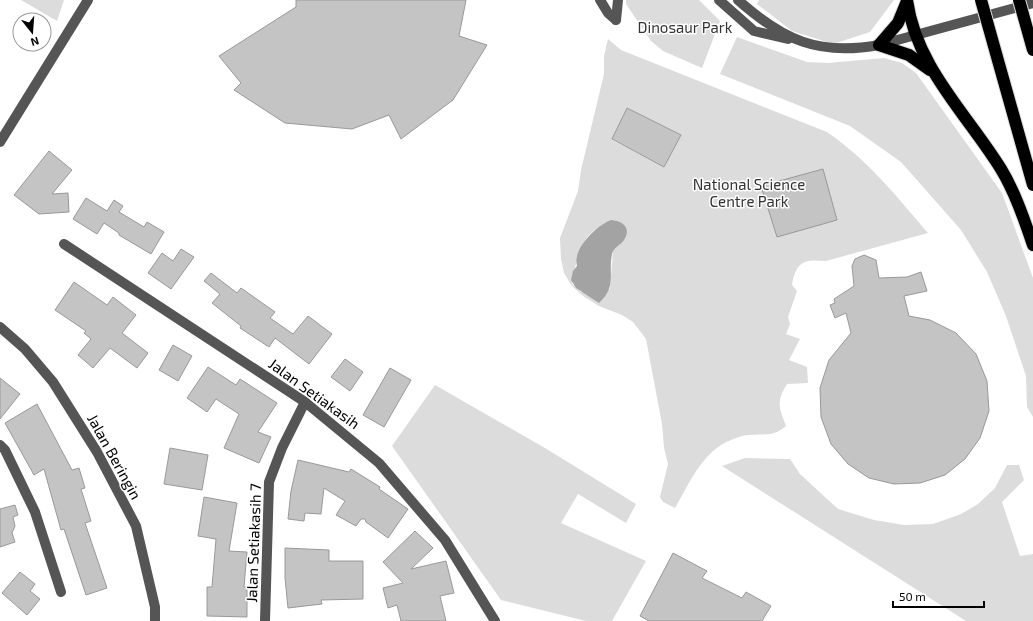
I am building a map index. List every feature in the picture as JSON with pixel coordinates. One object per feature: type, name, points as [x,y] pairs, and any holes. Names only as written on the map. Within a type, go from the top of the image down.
[{"type":"highway","points":[[981,0],[1033,185]]},
{"type":"highway","points":[[1019,0],[1033,50]]},
{"type":"highway","points":[[907,1],[916,35],[934,73],[1001,169],[1018,204],[1033,245]]},
{"type":"highway","points":[[907,1],[898,23],[879,45],[909,55],[934,73]]},
{"type":"street","points":[[0,142],[88,0]]},
{"type":"street","points":[[600,0],[608,13],[616,20],[618,0]]},
{"type":"street","points":[[719,0],[754,31],[836,50],[857,49],[879,45],[1033,3]]},
{"type":"street","points":[[738,0],[762,21],[798,41]]},
{"type":"street","name":"Jalan Setiakasih","points":[[64,244],[305,402],[379,463],[445,540],[496,621]]},
{"type":"street","name":"Jalan Beringin","points":[[1,326],[25,348],[53,382],[97,452],[136,526],[155,607],[155,621]]},
{"type":"street","name":"Jalan Setiakasih 7","points":[[265,621],[269,482],[282,448],[305,402]]},
{"type":"street","points":[[0,445],[5,450],[35,512],[61,592]]},
{"type":"green space","points":[[21,0],[64,0],[57,21],[52,18],[52,12],[42,12]]},
{"type":"green space","name":"Dinosaur Park","points":[[626,0],[699,0],[720,21],[702,68],[663,51],[651,41],[626,4]]},
{"type":"green space","points":[[759,0],[894,0],[870,32],[833,44],[792,31],[757,4]]},
{"type":"green space","points":[[737,37],[807,62],[828,63],[884,58],[902,63],[916,73],[1002,193],[1033,278],[1033,417],[1027,407],[1026,376],[1006,316],[987,272],[961,230],[901,162],[850,126],[720,74]]},
{"type":"green space","name":"National Science Centre Park","points":[[608,39],[621,50],[827,132],[869,167],[928,233],[826,261],[807,261],[799,266],[792,285],[797,291],[788,317],[790,324],[786,334],[800,339],[789,360],[807,367],[808,383],[787,384],[781,395],[780,409],[786,426],[774,433],[739,437],[717,448],[700,465],[693,475],[675,508],[663,502],[660,497],[668,464],[646,339],[633,322],[622,315],[599,306],[583,296],[572,286],[564,273],[561,259],[560,238],[578,191],[581,170],[604,74],[604,56]],"holes":[[[627,108],[681,135],[664,167],[612,140]],[[605,222],[624,239],[613,251],[610,289],[581,292],[572,284],[578,257],[587,238]]]},
{"type":"green space","points":[[435,385],[545,448],[636,504],[626,523],[578,494],[561,523],[646,561],[612,621],[586,621],[501,600],[392,446]]},
{"type":"green space","points":[[745,458],[790,459],[800,474],[838,509],[874,520],[904,525],[933,524],[961,514],[978,504],[995,488],[1007,465],[1019,465],[1024,480],[1002,502],[1020,556],[1033,554],[1033,621],[966,621],[722,466]]},
{"type":"shaded area","points":[[611,220],[622,223],[627,232],[624,240],[612,254],[610,286],[605,297],[599,303],[576,288],[571,280],[573,271],[577,266],[576,259],[578,252],[582,245],[593,232]]},
{"type":"building","points":[[296,0],[466,0],[459,36],[487,45],[453,100],[401,139],[389,115],[352,129],[285,123],[234,90],[241,83],[219,56],[296,7]]},
{"type":"building","points":[[627,108],[681,135],[664,167],[612,139]]},
{"type":"building","points":[[49,151],[72,170],[52,194],[68,193],[69,212],[39,214],[14,195]]},
{"type":"building","points":[[823,169],[837,220],[777,237],[761,186]]},
{"type":"building","points":[[86,198],[107,211],[114,200],[123,206],[119,212],[144,227],[147,222],[164,232],[151,254],[119,235],[119,233],[104,223],[97,234],[73,219]]},
{"type":"building","points":[[181,249],[194,257],[171,289],[148,273],[162,253],[173,261]]},
{"type":"building","points":[[864,255],[876,260],[879,278],[907,277],[921,272],[927,291],[904,296],[909,316],[930,320],[956,333],[976,354],[987,381],[989,411],[980,438],[965,459],[945,475],[920,483],[894,484],[869,478],[848,464],[831,444],[821,417],[820,388],[829,360],[851,333],[846,313],[835,318],[830,305],[835,303],[834,299],[854,286],[852,266],[855,259]]},
{"type":"building","points":[[211,273],[237,293],[241,288],[275,312],[270,318],[293,334],[308,316],[332,334],[309,364],[275,338],[269,347],[240,328],[241,326],[212,303],[220,294],[204,281]]},
{"type":"building","points":[[74,282],[107,305],[113,297],[136,315],[122,333],[148,353],[137,368],[110,348],[93,368],[78,355],[91,339],[84,333],[86,331],[55,310]]},
{"type":"building","points":[[173,345],[192,356],[178,381],[159,370]]},
{"type":"building","points":[[345,359],[363,372],[350,391],[331,377]]},
{"type":"building","points":[[208,367],[236,385],[240,379],[277,403],[258,432],[271,437],[259,463],[224,448],[239,414],[216,399],[207,412],[187,398]]},
{"type":"building","points":[[390,368],[411,380],[384,427],[363,415]]},
{"type":"building","points":[[0,378],[20,394],[0,419]]},
{"type":"building","points":[[37,404],[72,470],[79,468],[85,488],[81,489],[91,521],[85,523],[107,588],[86,595],[64,529],[61,530],[44,469],[34,475],[5,423]]},
{"type":"building","points":[[170,448],[208,455],[202,490],[164,484]]},
{"type":"building","points":[[298,460],[349,472],[351,469],[380,487],[379,489],[408,509],[388,538],[366,522],[365,519],[361,519],[356,526],[336,515],[345,501],[324,488],[321,514],[305,513],[304,521],[288,519],[291,491]]},
{"type":"building","points":[[204,497],[237,503],[229,551],[247,552],[244,587],[247,587],[247,617],[207,616],[207,587],[212,587],[216,539],[198,536]]},
{"type":"building","points":[[15,505],[18,515],[13,517],[15,526],[12,533],[15,542],[0,547],[0,509]]},
{"type":"building","points":[[415,531],[433,548],[411,569],[446,561],[454,593],[440,596],[446,621],[401,621],[397,605],[388,608],[383,588],[403,583],[383,562]]},
{"type":"building","points":[[285,548],[329,550],[329,561],[363,561],[363,599],[321,600],[322,604],[288,608],[285,578]]},
{"type":"building","points":[[673,553],[707,571],[702,578],[742,598],[746,592],[771,606],[762,621],[649,621],[640,616]]},
{"type":"building","points":[[20,572],[35,584],[30,591],[40,599],[27,615],[2,593]]}]
